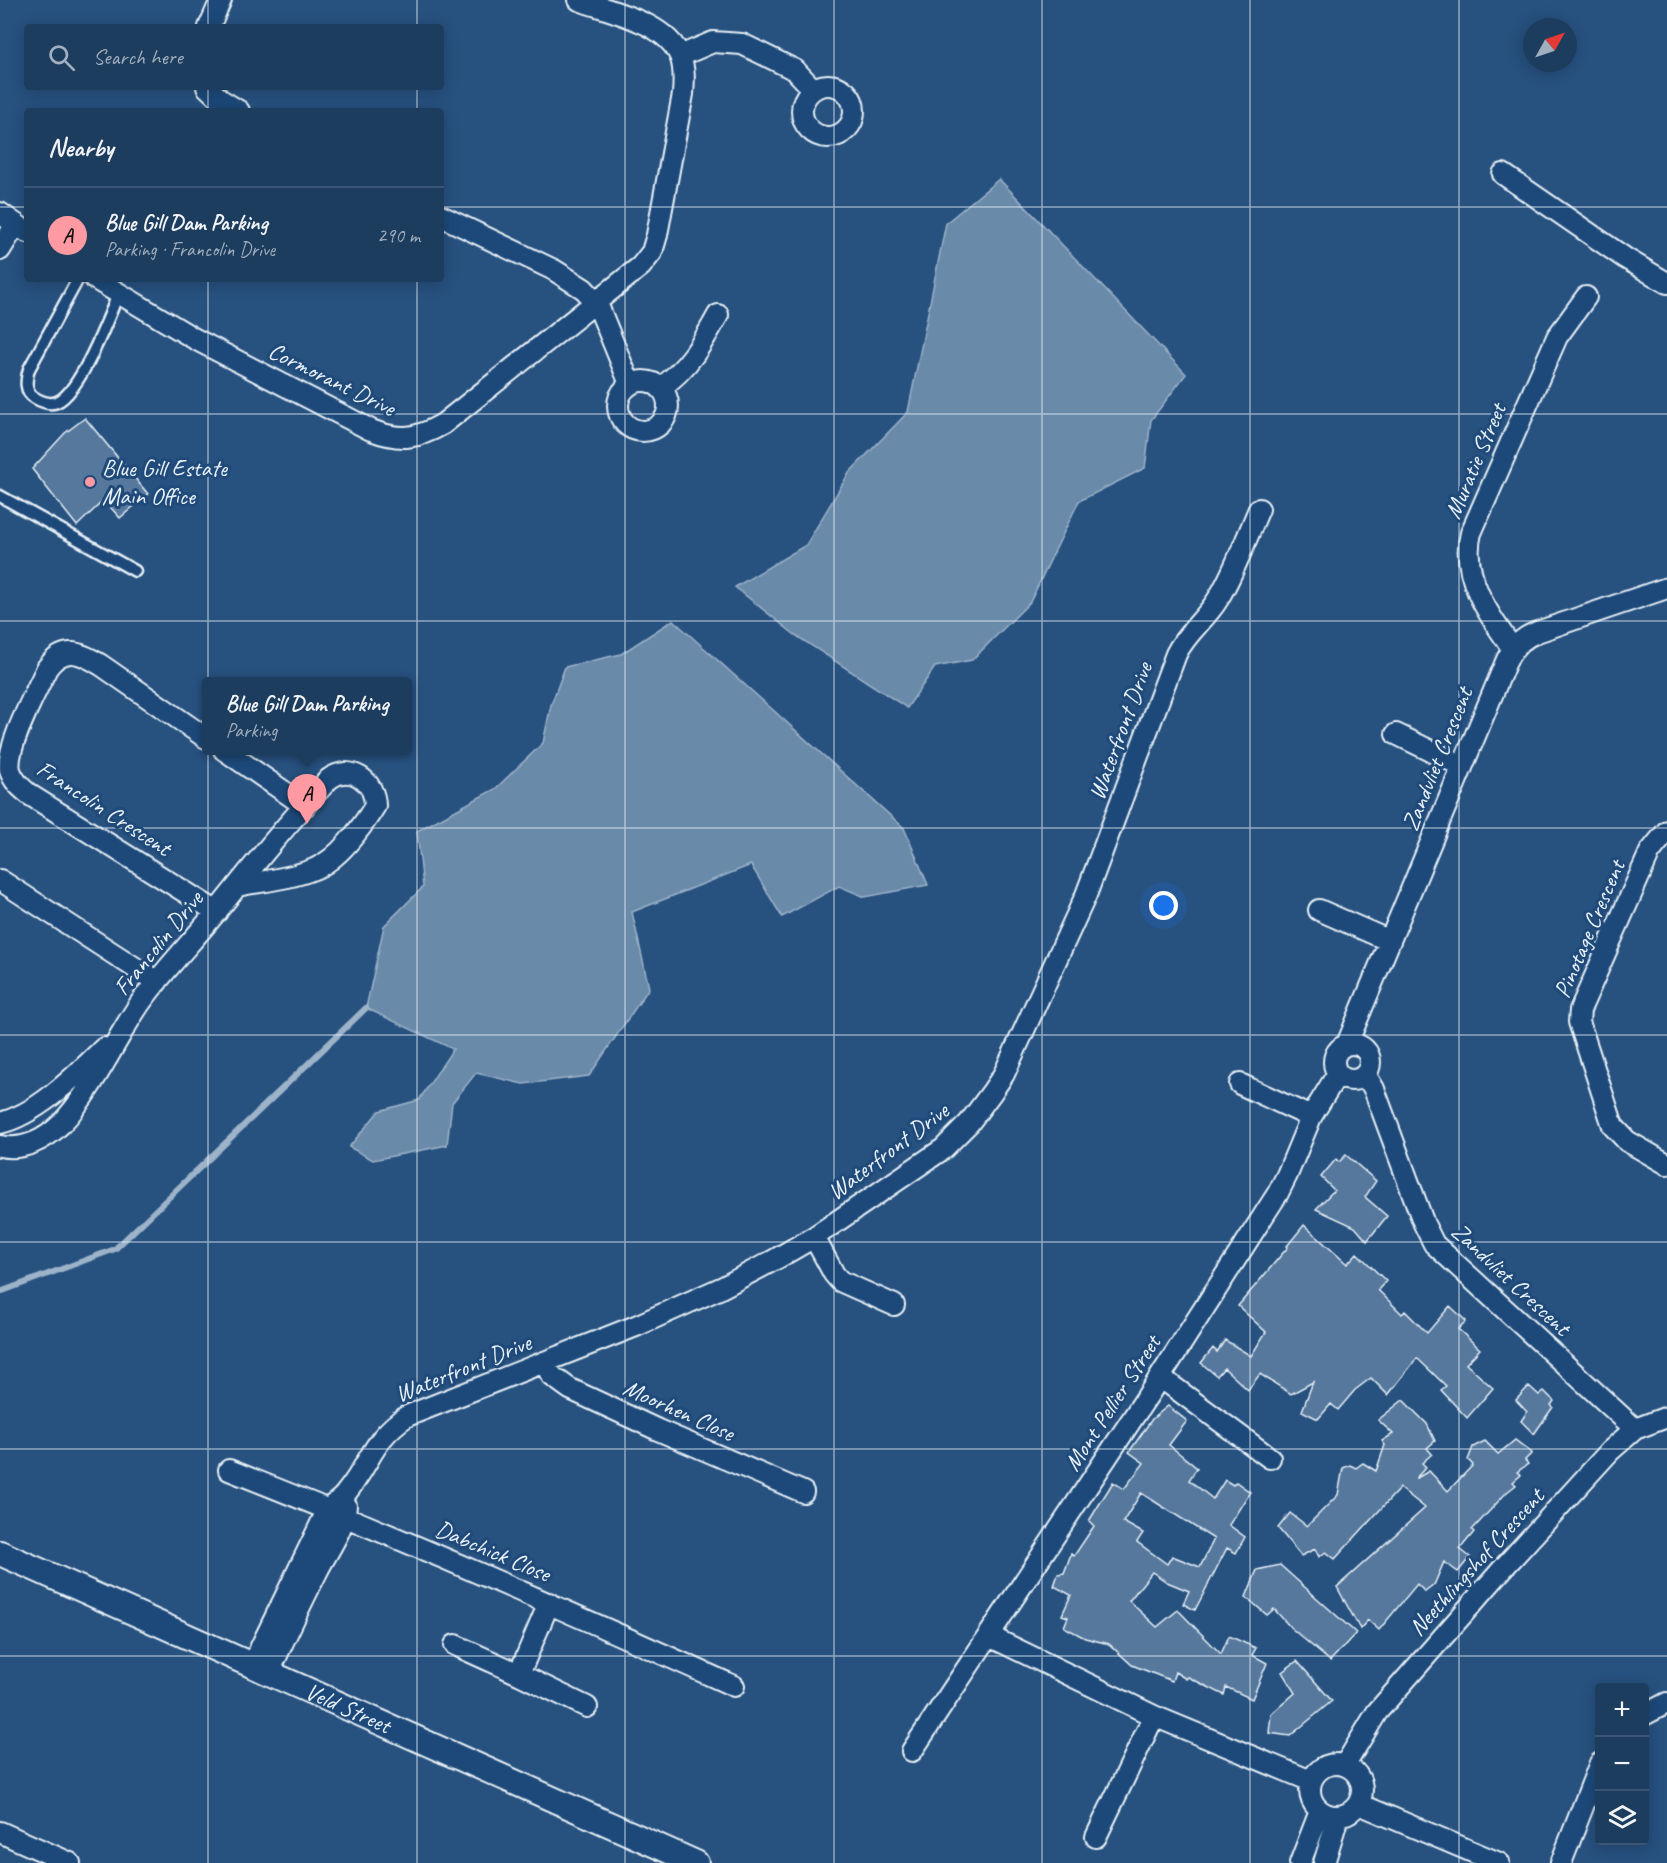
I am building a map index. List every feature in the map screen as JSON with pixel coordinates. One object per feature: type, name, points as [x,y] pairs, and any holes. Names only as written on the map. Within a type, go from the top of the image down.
[{"type":"street","points":[[210,24],[221,0]]},
{"type":"street","points":[[579,0],[652,26],[671,42],[680,56],[713,42],[742,44],[795,70],[813,89]]},
{"type":"street","name":"Cormorant Drive","points":[[100,282],[195,339],[371,430],[405,437],[427,434],[443,424],[597,303],[641,266],[652,252],[662,212],[683,94],[684,73],[680,56]]},
{"type":"street","points":[[210,90],[234,108]]},
{"type":"street","points":[[1503,174],[1625,258],[1667,283]]},
{"type":"street","points":[[444,217],[554,270],[584,289],[597,303],[630,384]]},
{"type":"street","points":[[0,250],[14,223]]},
{"type":"street","name":"Muratie Street","points":[[1513,649],[1479,594],[1471,574],[1467,547],[1471,533],[1557,337],[1586,297]]},
{"type":"street","points":[[660,388],[677,375],[693,358],[718,315]]},
{"type":"street","points":[[640,381],[651,382],[667,397],[668,409],[664,420],[656,428],[645,432],[634,430],[624,424],[618,414],[617,402],[621,392],[630,384],[640,381]]},
{"type":"street","name":"Waterfront Drive","points":[[260,1669],[346,1494],[380,1439],[397,1423],[407,1416],[636,1326],[721,1288],[813,1238],[943,1149],[969,1123],[1004,1074],[1086,895],[1176,654],[1186,638],[1209,612],[1230,578],[1259,509]]},
{"type":"street","name":"Zandvliet Crescent","points":[[1347,1044],[1504,664],[1513,649],[1528,635],[1667,588]]},
{"type":"street","name":"Francolin Crescent","points":[[202,735],[94,660],[79,653],[69,653],[53,660],[47,668],[11,748],[9,768],[18,785],[30,795],[217,912]]},
{"type":"street","points":[[1396,735],[1462,766]]},
{"type":"street","points":[[231,755],[305,806]]},
{"type":"street","name":"Francolin Drive","points":[[0,1146],[25,1146],[43,1138],[61,1124],[90,1085],[120,1033],[157,982],[237,886],[329,779],[344,772],[352,773],[368,783],[373,791],[375,806],[364,822],[327,862],[301,873],[237,886]]},
{"type":"street","name":"Pinotage Crescent","points":[[1667,831],[1650,852],[1580,1010],[1579,1022],[1613,1126],[1627,1141],[1667,1164]]},
{"type":"street","points":[[0,880],[157,982]]},
{"type":"street","points":[[1319,910],[1390,941]]},
{"type":"street","name":"Francolin Drive","points":[[0,1123],[23,1115],[40,1103],[120,1033]]},
{"type":"street","points":[[1347,1044],[1355,1044],[1367,1052],[1369,1067],[1365,1074],[1358,1079],[1350,1080],[1338,1073],[1334,1063],[1335,1055],[1340,1048],[1347,1044]]},
{"type":"street","name":"Mont Pellier Street","points":[[912,1751],[1160,1377],[1278,1193],[1311,1117],[1338,1073]]},
{"type":"street","name":"Zandvliet Crescent","points":[[1365,1074],[1374,1089],[1424,1224],[1434,1244],[1635,1428]]},
{"type":"street","points":[[1240,1084],[1311,1117]]},
{"type":"street","points":[[813,1238],[840,1281],[894,1305]]},
{"type":"street","name":"Moorhen Close","points":[[544,1362],[552,1376],[570,1389],[658,1430],[803,1492]]},
{"type":"street","points":[[1160,1377],[1270,1458]]},
{"type":"street","name":"Neethlingshof Crescent","points":[[1345,1765],[1377,1712],[1506,1564],[1610,1451],[1635,1428],[1667,1417]]},
{"type":"street","name":"Dabchick Close","points":[[229,1470],[337,1512],[734,1686]]},
{"type":"street","name":"Veld Street","points":[[0,1553],[696,1863]]},
{"type":"street","points":[[519,1674],[549,1603]]},
{"type":"street","points":[[989,1636],[1154,1716],[1311,1781]]},
{"type":"street","points":[[454,1645],[587,1707]]},
{"type":"street","points":[[1649,1712],[1667,1703]]},
{"type":"street","points":[[1096,1837],[1154,1716]]},
{"type":"street","points":[[1335,1763],[1345,1765],[1362,1781],[1363,1793],[1359,1804],[1346,1815],[1329,1814],[1313,1803],[1310,1792],[1311,1781],[1325,1766],[1335,1763]]},
{"type":"street","points":[[1561,1863],[1595,1774]]},
{"type":"street","points":[[1359,1804],[1499,1863]]},
{"type":"street","points":[[1300,1863],[1329,1814]]},
{"type":"street","points":[[1324,1863],[1329,1814]]},
{"type":"street","points":[[0,1832],[70,1863]]},
{"type":"lane","points":[[76,282],[29,369],[26,386],[30,395],[47,403],[55,403],[63,399],[69,391],[99,342],[118,294]]},
{"type":"lane","points":[[0,496],[135,571]]},
{"type":"water","points":[[999,179],[1186,374],[1151,420],[1145,468],[1079,501],[1030,602],[972,660],[935,667],[907,708],[795,635],[735,587],[806,545],[849,473],[908,412],[946,223]]},
{"type":"water","points":[[673,620],[904,828],[928,885],[865,897],[839,886],[782,917],[751,865],[632,912],[649,988],[589,1076],[523,1084],[476,1073],[452,1103],[447,1145],[373,1160],[349,1147],[379,1111],[419,1100],[453,1049],[366,1008],[384,926],[423,887],[417,831],[495,789],[543,743],[551,705],[565,667],[621,654]]},
{"type":"building","name":"Blue Gill Estate Main Office","points":[[85,418],[148,494],[120,518],[104,500],[77,526],[32,469],[65,433]]},
{"type":"building","points":[[1346,1155],[1376,1181],[1365,1197],[1387,1216],[1367,1241],[1355,1227],[1316,1209],[1334,1190],[1321,1177],[1336,1159],[1339,1162]]},
{"type":"building","points":[[1304,1225],[1347,1264],[1357,1253],[1386,1281],[1378,1290],[1402,1314],[1405,1311],[1427,1333],[1450,1306],[1466,1321],[1458,1329],[1480,1349],[1466,1364],[1493,1388],[1467,1418],[1441,1390],[1446,1386],[1417,1358],[1388,1395],[1371,1378],[1355,1390],[1338,1410],[1331,1404],[1318,1419],[1302,1411],[1313,1382],[1291,1394],[1260,1374],[1248,1390],[1224,1368],[1217,1376],[1201,1363],[1213,1348],[1217,1352],[1225,1340],[1251,1356],[1266,1332],[1238,1306]]},
{"type":"building","points":[[1529,1386],[1539,1395],[1544,1391],[1554,1401],[1551,1405],[1553,1407],[1534,1434],[1521,1421],[1527,1412],[1516,1400]]},
{"type":"building","points":[[1403,1400],[1427,1424],[1435,1441],[1427,1448],[1432,1454],[1422,1463],[1426,1467],[1415,1479],[1429,1471],[1448,1491],[1473,1465],[1468,1460],[1473,1447],[1485,1441],[1498,1454],[1515,1440],[1532,1453],[1525,1460],[1528,1464],[1517,1472],[1521,1475],[1513,1482],[1516,1485],[1472,1530],[1474,1532],[1460,1549],[1470,1557],[1458,1572],[1444,1562],[1434,1585],[1425,1592],[1417,1584],[1379,1630],[1368,1620],[1360,1629],[1337,1587],[1425,1508],[1400,1488],[1335,1559],[1326,1552],[1319,1557],[1315,1549],[1301,1556],[1278,1528],[1290,1513],[1307,1526],[1338,1495],[1343,1468],[1350,1465],[1356,1468],[1363,1463],[1376,1471],[1385,1445],[1382,1441],[1393,1434],[1378,1420]]},
{"type":"building","points":[[1168,1406],[1187,1421],[1169,1445],[1197,1468],[1189,1480],[1213,1499],[1225,1480],[1233,1485],[1236,1482],[1250,1492],[1229,1525],[1245,1537],[1236,1553],[1227,1548],[1195,1610],[1183,1604],[1189,1591],[1167,1582],[1152,1572],[1129,1601],[1157,1627],[1178,1610],[1221,1654],[1229,1636],[1256,1648],[1252,1655],[1267,1663],[1252,1699],[1226,1687],[1224,1695],[1175,1672],[1172,1681],[1132,1665],[1109,1644],[1085,1638],[1064,1627],[1068,1617],[1062,1615],[1071,1595],[1054,1586],[1058,1574],[1064,1573],[1071,1554],[1074,1556],[1094,1526],[1089,1521],[1113,1482],[1124,1489],[1144,1463],[1129,1452],[1152,1419]],"holes":[[[1141,1493],[1214,1539],[1200,1567],[1172,1556],[1167,1564],[1137,1542],[1143,1533],[1123,1522]]]},
{"type":"building","points":[[1280,1565],[1356,1633],[1330,1661],[1291,1628],[1274,1609],[1267,1615],[1246,1597],[1257,1570]]},
{"type":"building","points":[[1297,1661],[1332,1701],[1290,1736],[1269,1733],[1271,1714],[1295,1693],[1282,1672]]},
{"type":"waterway","points":[[0,1292],[115,1249],[366,1008]]},
{"type":"place","name":"Blue Gill Estate Main Office","points":[[90,482]]},
{"type":"place","name":"Blue Gill Dam Parking","points":[[307,824]]}]
